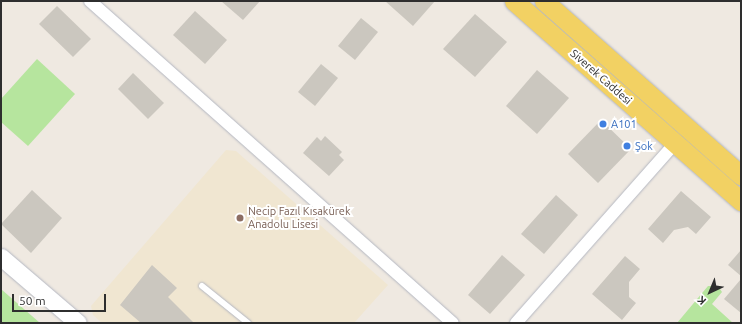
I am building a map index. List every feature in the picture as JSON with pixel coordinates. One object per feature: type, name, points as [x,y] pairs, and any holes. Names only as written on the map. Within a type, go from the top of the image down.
[{"type":"main road","name":"Siverek Caddesi","points":[[514,1],[676,142],[741,201]]},
{"type":"main road","name":"Siverek Caddesi","points":[[544,1],[741,175]]},
{"type":"street","points":[[90,1],[453,323]]},
{"type":"street","points":[[516,323],[676,142]]},
{"type":"street","points":[[1,257],[74,322]]},
{"type":"lane","points":[[202,286],[248,323]]},
{"type":"shaded area","name":"Necip Fazıl Kısakürek Anadolu Lisesi","points":[[226,150],[236,151],[388,285],[354,323],[102,323],[93,315],[91,306]]},
{"type":"green space","points":[[37,59],[75,94],[28,146],[1,122],[1,99]]},
{"type":"green space","points":[[708,286],[718,286],[722,292],[712,304],[733,323],[677,323]]},
{"type":"green space","points":[[1,289],[40,323],[1,323]]},
{"type":"building","points":[[221,1],[260,1],[243,20]]},
{"type":"building","points":[[385,1],[435,1],[413,26]]},
{"type":"building","points":[[57,6],[91,39],[73,57],[39,24]]},
{"type":"building","points":[[195,11],[227,40],[205,64],[173,35]]},
{"type":"building","points":[[475,14],[507,42],[475,77],[443,49]]},
{"type":"building","points":[[361,18],[378,32],[355,60],[338,46]]},
{"type":"building","points":[[321,64],[338,78],[315,106],[298,92]]},
{"type":"building","points":[[537,70],[569,98],[537,134],[506,106]]},
{"type":"building","points":[[133,73],[164,103],[148,119],[118,89]]},
{"type":"building","points":[[601,120],[631,149],[598,183],[568,154]]},
{"type":"building","points":[[325,136],[342,152],[339,155],[344,160],[329,176],[303,153],[317,137],[321,141]]},
{"type":"building","points":[[32,190],[62,218],[31,253],[1,224]]},
{"type":"building","points":[[681,191],[711,217],[696,234],[688,227],[674,230],[663,243],[648,229]]},
{"type":"building","points":[[556,195],[578,215],[544,254],[521,234]]},
{"type":"building","points":[[741,250],[741,276],[728,265]]},
{"type":"building","points":[[502,255],[525,275],[490,314],[468,295]]},
{"type":"building","points":[[625,256],[640,269],[629,282],[629,297],[636,303],[622,320],[592,294]]},
{"type":"building","points":[[152,265],[177,288],[168,297],[194,323],[141,323],[120,305]]},
{"type":"building","points":[[741,279],[741,313],[724,299]]},
{"type":"place","name":"A101","points":[[603,124]]},
{"type":"place","name":"Şok","points":[[627,146]]},
{"type":"place","name":"Necip Fazıl Kısakürek Anadolu Lisesi","points":[[240,218]]}]
